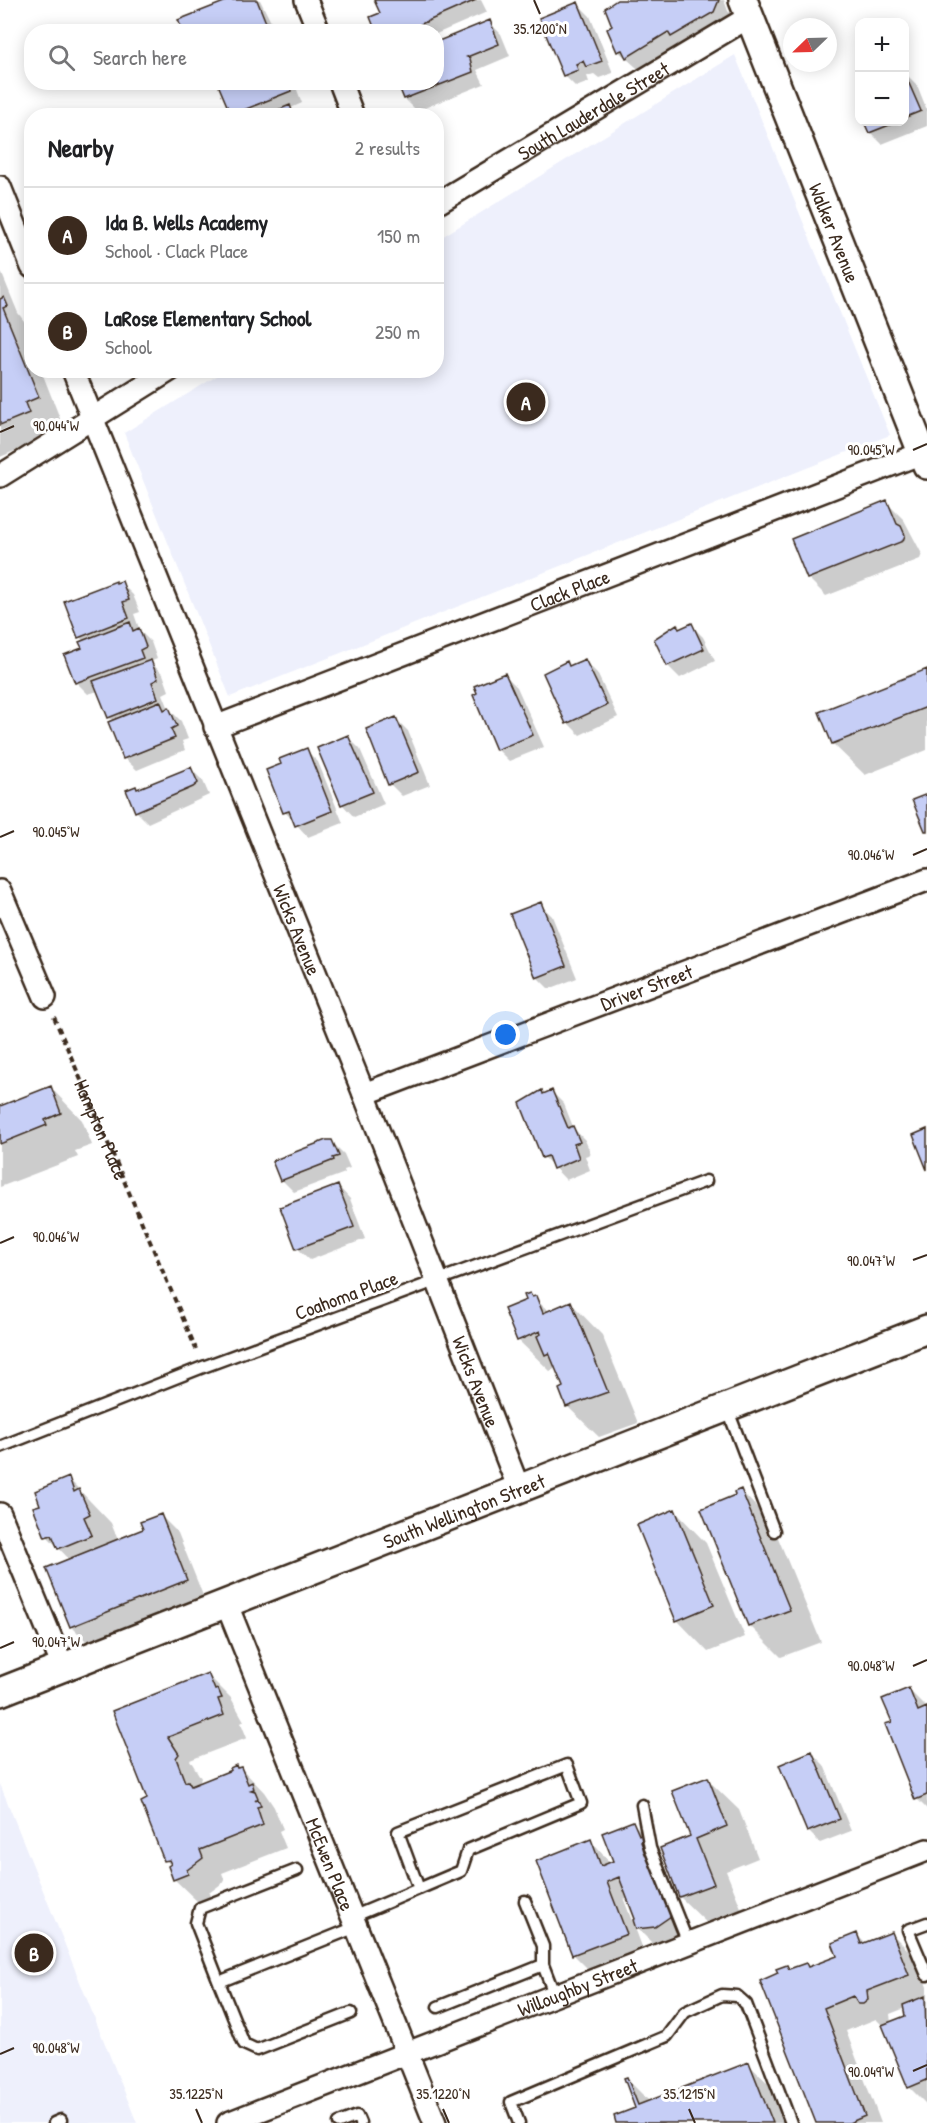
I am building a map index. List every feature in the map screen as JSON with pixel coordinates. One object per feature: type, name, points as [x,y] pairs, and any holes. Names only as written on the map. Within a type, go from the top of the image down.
[{"type":"street","points":[[306,0],[316,24]]},
{"type":"street","name":"South Lauderdale Street","points":[[444,199],[746,8]]},
{"type":"street","name":"Walker Avenue","points":[[746,8],[925,459]]},
{"type":"street","points":[[343,90],[350,108]]},
{"type":"street","points":[[0,187],[24,247]]},
{"type":"street","name":"Wicks Avenue","points":[[76,378],[364,1094],[519,1489]]},
{"type":"street","points":[[0,476],[158,378]]},
{"type":"street","name":"Clack Place","points":[[215,727],[925,459]]},
{"type":"street","name":"Driver Street","points":[[364,1094],[927,880]]},
{"type":"street","points":[[0,891],[45,997]]},
{"type":"street","name":"South Wellington Street","points":[[0,1692],[927,1329]]},
{"type":"street","points":[[0,1514],[63,1667]]},
{"type":"street","name":"McEwen Place","points":[[226,1605],[435,2123]]},
{"type":"street","name":"Willoughby Street","points":[[228,2123],[927,1850]]},
{"type":"lane","name":"Coahoma Place","points":[[0,1447],[203,1366],[706,1181]]},
{"type":"lane","points":[[727,1408],[774,1532]]},
{"type":"lane","points":[[219,1982],[462,1871],[468,1850],[581,1803],[567,1765],[398,1832],[419,1889]]},
{"type":"lane","points":[[642,1805],[650,1848],[688,1943]]},
{"type":"lane","points":[[297,1870],[200,1908],[196,1923],[244,2044],[250,2049],[257,2050],[351,2013]]},
{"type":"lane","points":[[525,1901],[543,1946],[543,1965],[555,1996]]},
{"type":"lane","points":[[927,1923],[909,1930],[927,1974]]},
{"type":"lane","points":[[438,2007],[543,1965]]},
{"type":"lane","points":[[519,2123],[510,2102],[667,2036],[685,2012],[722,1995],[737,1995],[746,2004],[791,2123]]},
{"type":"lane","points":[[339,2123],[357,2116],[360,2123]]},
{"type":"path","name":"Hampton Place","points":[[45,997],[203,1366]]},
{"type":"shaded area","points":[[735,55],[890,435],[230,697],[124,433],[214,378],[444,378],[444,236]]},
{"type":"shaded area","points":[[0,1784],[137,2123],[0,2123]]},
{"type":"building","points":[[229,0],[257,0],[267,24],[180,24],[178,20]]},
{"type":"building","points":[[374,0],[476,0],[421,24],[373,24],[370,17],[380,13]]},
{"type":"building","points":[[617,0],[719,0],[714,12],[671,37],[668,32],[626,58],[622,50],[617,52],[607,29],[612,26],[605,8]]},
{"type":"building","points":[[578,2],[602,61],[586,67],[583,61],[576,64],[578,70],[563,76],[539,18]]},
{"type":"building","points":[[490,20],[499,44],[467,57],[470,58],[473,72],[444,83],[444,39]]},
{"type":"building","points":[[909,83],[921,111],[909,116]]},
{"type":"building","points":[[220,90],[291,91],[248,108],[228,108]]},
{"type":"building","points":[[400,90],[427,90],[404,99]]},
{"type":"building","points":[[866,126],[887,126],[869,133]]},
{"type":"building","points":[[4,297],[8,306],[3,308],[24,360],[24,378],[31,378],[39,397],[25,403],[29,413],[0,425],[0,299]]},
{"type":"building","points":[[887,500],[897,524],[901,526],[905,535],[903,541],[807,579],[791,539]]},
{"type":"building","points":[[116,581],[116,583],[122,581],[129,600],[123,602],[129,618],[78,638],[64,601]]},
{"type":"building","points":[[130,622],[133,631],[139,628],[146,647],[140,650],[143,658],[75,683],[64,655],[82,648],[79,642]]},
{"type":"building","points":[[692,623],[704,649],[667,666],[654,639],[677,624],[679,629]]},
{"type":"building","points":[[585,659],[607,705],[566,724],[543,673],[567,661],[569,666]]},
{"type":"building","points":[[151,660],[158,679],[152,682],[158,698],[108,718],[93,681]]},
{"type":"building","points":[[927,669],[927,707],[832,744],[819,712]]},
{"type":"building","points":[[505,673],[533,735],[496,750],[473,695],[477,693],[474,686]]},
{"type":"building","points":[[160,701],[164,710],[169,707],[177,726],[171,729],[175,738],[123,759],[108,722]]},
{"type":"building","points":[[396,717],[419,772],[388,785],[366,729]]},
{"type":"building","points":[[348,735],[373,792],[341,805],[317,748]]},
{"type":"building","points":[[307,748],[332,811],[295,826],[289,811],[283,813],[266,770],[281,764],[279,759]]},
{"type":"building","points":[[191,767],[198,783],[135,812],[126,790],[136,786],[137,789]]},
{"type":"building","points":[[927,794],[927,831],[925,831],[912,800]]},
{"type":"building","points":[[541,902],[566,966],[536,978],[510,914]]},
{"type":"building","points":[[51,1086],[61,1113],[45,1120],[47,1125],[0,1144],[0,1106]]},
{"type":"building","points":[[542,1090],[543,1094],[552,1090],[568,1128],[573,1126],[580,1142],[574,1144],[579,1158],[553,1169],[548,1156],[542,1158],[520,1103]]},
{"type":"building","points":[[927,1129],[927,1170],[913,1135]]},
{"type":"building","points":[[326,1140],[332,1140],[339,1156],[280,1181],[272,1161]]},
{"type":"building","points":[[338,1185],[354,1227],[296,1249],[280,1207]]},
{"type":"building","points":[[530,1293],[532,1297],[536,1296],[543,1313],[571,1301],[608,1392],[566,1407],[559,1389],[563,1387],[549,1353],[545,1355],[537,1336],[541,1334],[540,1331],[517,1341],[504,1309],[526,1300],[524,1295]]},
{"type":"building","points":[[69,1477],[74,1492],[79,1489],[90,1514],[84,1517],[92,1535],[58,1549],[52,1535],[45,1537],[33,1507],[40,1505],[35,1491]]},
{"type":"building","points":[[741,1489],[790,1610],[748,1626],[701,1509],[735,1495],[734,1492]]},
{"type":"building","points":[[675,1509],[714,1605],[676,1621],[637,1525]]},
{"type":"building","points":[[161,1514],[187,1580],[70,1627],[46,1568],[143,1529],[140,1522]]},
{"type":"building","points":[[208,1673],[215,1690],[218,1689],[222,1698],[218,1699],[224,1715],[168,1737],[179,1754],[176,1758],[185,1782],[188,1781],[191,1786],[231,1770],[230,1768],[236,1765],[237,1768],[241,1767],[248,1784],[252,1782],[254,1789],[251,1790],[255,1791],[258,1798],[255,1801],[258,1799],[261,1806],[257,1807],[263,1825],[200,1850],[203,1858],[187,1870],[188,1874],[173,1880],[168,1866],[171,1864],[169,1860],[164,1861],[141,1802],[147,1799],[112,1711]]},
{"type":"building","points":[[909,1688],[918,1711],[927,1707],[927,1795],[915,1800],[885,1724],[892,1722],[882,1699]]},
{"type":"building","points":[[812,1751],[840,1819],[807,1832],[779,1765]]},
{"type":"building","points":[[708,1777],[727,1826],[696,1839],[714,1884],[679,1897],[660,1848],[690,1836],[672,1791]]},
{"type":"building","points":[[633,1821],[639,1835],[642,1833],[645,1841],[641,1842],[671,1916],[655,1927],[636,1929],[633,1920],[635,1919],[619,1877],[607,1882],[627,1934],[572,1955],[536,1861],[591,1839],[601,1866],[613,1861],[602,1833]]},
{"type":"building","points":[[892,1932],[909,1975],[867,1991],[868,2000],[863,2004],[858,2004],[853,1996],[824,2008],[865,2116],[849,2123],[816,2123],[760,1981],[778,1973],[776,1969],[787,1965],[789,1969],[806,1963],[808,1967],[837,1956],[832,1943],[857,1933],[861,1944]]},
{"type":"building","points":[[925,1996],[927,2080],[908,2088],[882,2025],[905,2016],[903,2005]]},
{"type":"building","points":[[749,2062],[773,2123],[616,2123],[614,2116],[635,2108],[624,2078],[627,2077],[638,2105]]},
{"type":"place","name":"Ida B. Wells Academy","points":[[526,402]]},
{"type":"place","name":"LaRose Elementary School","points":[[34,1953]]}]
